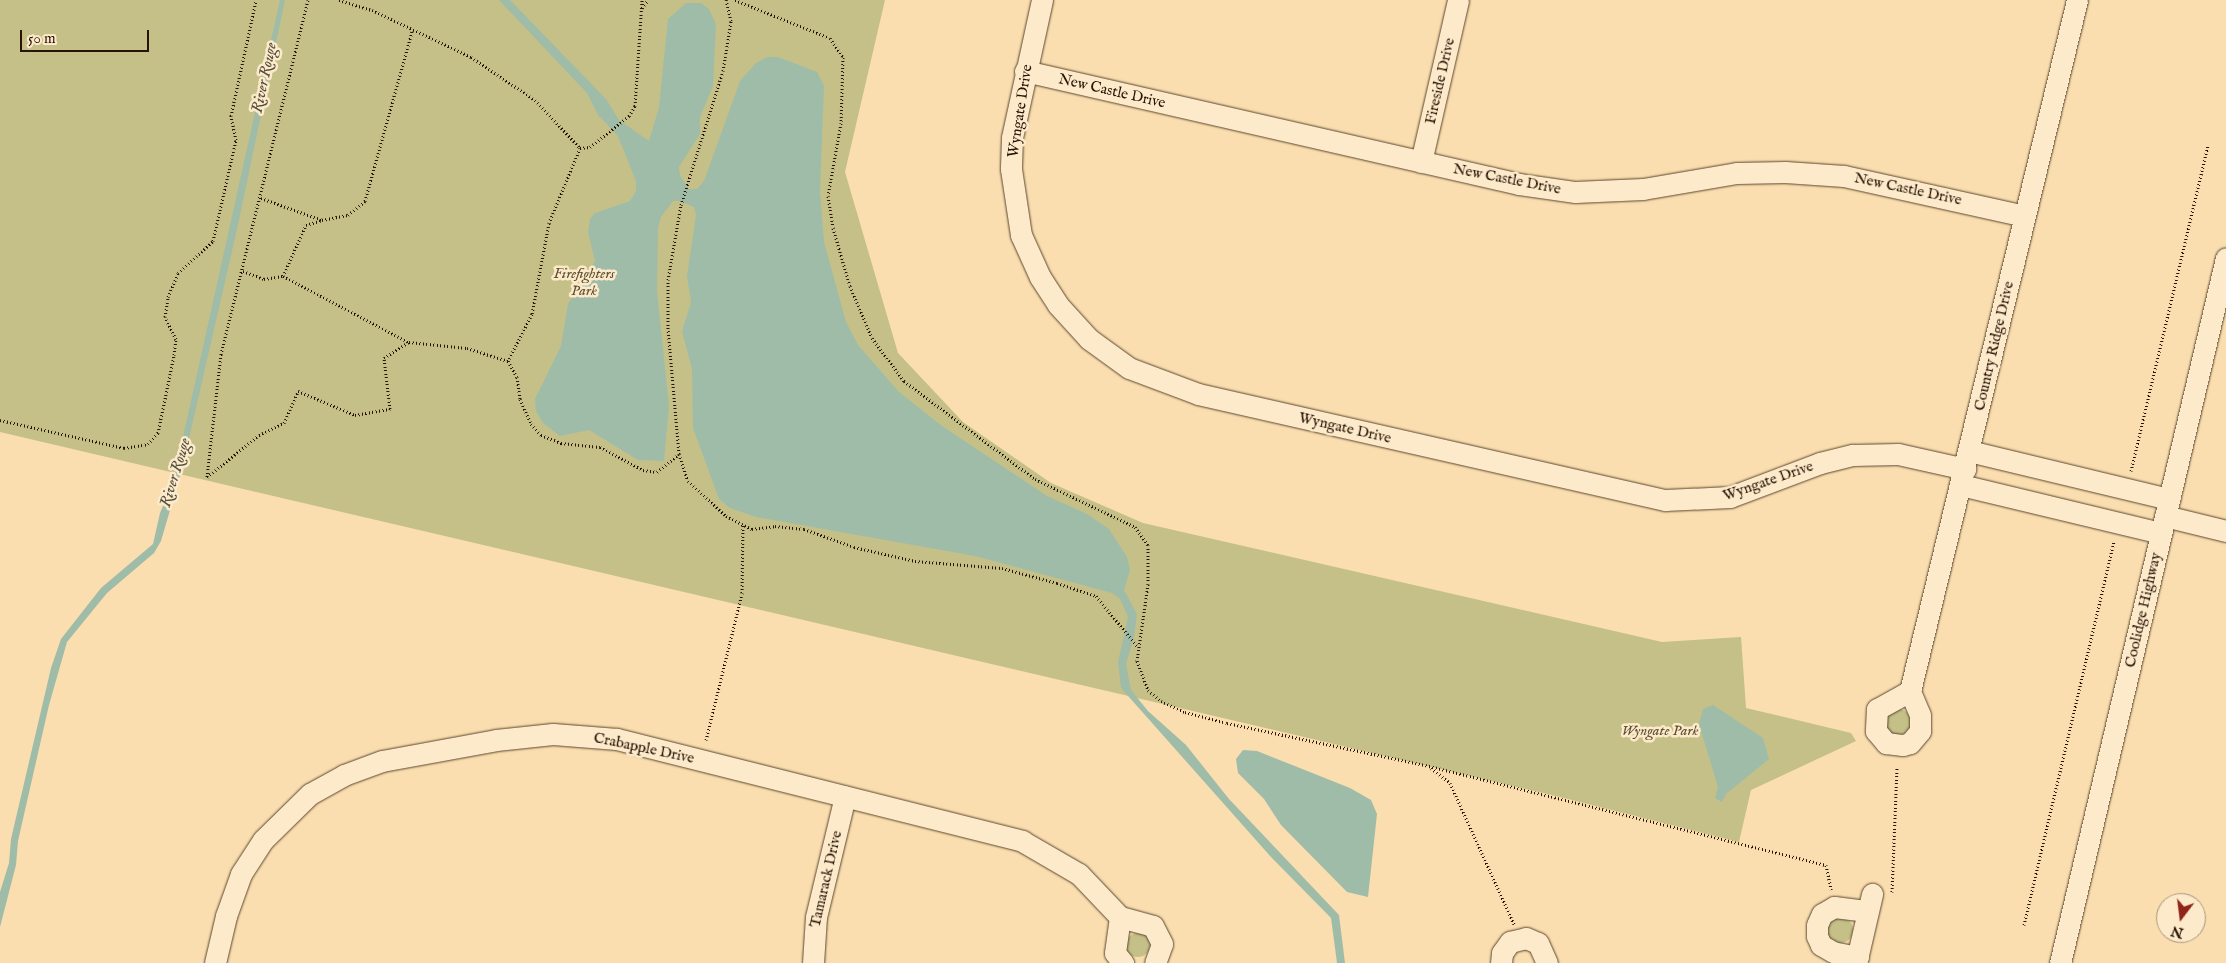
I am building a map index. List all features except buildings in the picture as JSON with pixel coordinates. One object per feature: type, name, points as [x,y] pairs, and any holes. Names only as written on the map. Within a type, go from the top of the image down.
[{"type":"street","name":"Wyngate Drive","points":[[1042,0],[1012,138],[1011,169],[1015,207],[1029,256],[1058,305],[1089,339],[1129,368],[1152,379],[1198,394],[1665,500],[1730,496],[1820,463],[1853,455],[1898,454],[1965,468],[2165,516]]},
{"type":"street","name":"Fireside Drive","points":[[1421,162],[1458,0]]},
{"type":"street","name":"Country Ridge Drive","points":[[1910,691],[2077,0]]},
{"type":"street","name":"New Castle Drive","points":[[1025,72],[1519,184],[1575,192],[1643,189],[1737,173],[1844,176],[2024,216]]},
{"type":"street","name":"Coolidge Highway","points":[[2060,963],[2226,258]]},
{"type":"street","name":"Wyngate Drive","points":[[1965,468],[2165,516]]},
{"type":"street","points":[[2165,516],[2226,531]]},
{"type":"street","name":"Crabapple Drive","points":[[215,963],[233,893],[263,840],[310,794],[344,775],[382,761],[515,737],[580,734],[617,739],[972,827],[1029,844],[1079,874],[1120,917]]},
{"type":"street","name":"Tamarack Drive","points":[[813,963],[816,917],[846,796]]},
{"type":"street","points":[[1877,901],[1857,960],[1821,945],[1817,936],[1817,925],[1822,914],[1834,907],[1877,901]]},
{"type":"street","points":[[1123,963],[1115,953],[1120,917],[1146,922],[1159,932],[1162,950],[1154,963]]},
{"type":"street","points":[[1501,963],[1502,953],[1510,942],[1526,938],[1538,943],[1547,963]]},
{"type":"path","points":[[0,420],[124,448],[148,444],[158,433],[176,339],[165,316],[168,297],[178,273],[213,241],[236,140],[231,116],[256,0]]},
{"type":"path","points":[[308,0],[261,198],[221,354],[207,477],[259,435],[284,423],[298,391],[355,415],[390,410],[384,358],[409,342]]},
{"type":"path","points":[[339,0],[372,10],[412,31],[471,57],[535,100],[580,148]]},
{"type":"path","points":[[580,148],[590,147],[628,116],[635,106],[638,85],[642,0]]},
{"type":"path","points":[[641,8],[648,0]]},
{"type":"path","points":[[726,0],[731,21],[723,71],[681,205],[668,280],[668,329],[680,454],[688,481],[715,507],[743,525],[761,530],[775,526],[804,529],[845,545],[915,561],[1002,568],[1072,587],[1096,596],[1138,647]]},
{"type":"path","points":[[735,0],[830,38],[843,58],[841,123],[828,196],[833,228],[850,286],[872,338],[904,381],[991,448],[1035,479],[1135,527],[1148,545],[1149,565],[1137,661],[1148,690],[1160,701],[1184,712],[1306,742],[1429,766],[1826,865],[1832,895]]},
{"type":"path","points":[[283,276],[306,225],[348,215],[365,201],[412,31]]},
{"type":"path","points":[[2129,480],[2208,146]]},
{"type":"path","points":[[508,361],[532,314],[549,223],[580,148]]},
{"type":"path","points":[[261,198],[322,220]]},
{"type":"path","points":[[243,271],[264,279],[283,276],[409,342],[467,348],[508,361],[517,377],[520,399],[531,424],[541,436],[561,443],[600,446],[643,470],[657,472],[680,454]]},
{"type":"path","points":[[706,740],[742,593],[743,525]]},
{"type":"path","points":[[2024,924],[2115,537]]},
{"type":"path","points":[[1429,766],[1450,783],[1516,928]]},
{"type":"path","points":[[1877,901],[1897,767]]},
{"type":"green space","name":"Firefighters Park","points":[[0,0],[885,0],[845,172],[898,353],[963,422],[1051,483],[1143,523],[1662,642],[1741,637],[1746,708],[1851,733],[1856,741],[1751,790],[1739,842],[1556,796],[0,432]]},
{"type":"green space","points":[[1898,709],[1907,713],[1911,722],[1907,731],[1898,735],[1889,731],[1885,722],[1889,713]]},
{"type":"green space","points":[[1840,917],[1849,921],[1853,930],[1849,939],[1840,943],[1831,939],[1827,930],[1831,921]]},
{"type":"green space","points":[[1133,933],[1143,933],[1150,940],[1150,950],[1143,957],[1133,957],[1126,950],[1126,940]]},
{"type":"water","name":"River Rouge","points":[[280,0],[285,0],[238,225],[182,469],[161,541],[154,553],[107,593],[67,642],[49,705],[18,841],[16,865],[0,927],[0,892],[9,863],[11,839],[51,668],[61,639],[101,588],[153,544],[160,513],[173,482]]},
{"type":"water","points":[[499,0],[510,0],[606,99],[619,120],[649,141],[659,107],[668,19],[686,3],[701,3],[709,9],[716,24],[713,86],[700,117],[700,134],[679,167],[680,176],[689,189],[697,189],[704,181],[740,81],[756,63],[767,57],[778,57],[817,72],[824,86],[820,192],[824,242],[846,322],[858,345],[899,392],[942,426],[1047,496],[1087,514],[1109,529],[1127,557],[1130,570],[1124,590],[1137,614],[1134,637],[1126,664],[1131,690],[1148,711],[1186,745],[1229,799],[1339,915],[1345,963],[1337,963],[1331,918],[1271,857],[1121,688],[1118,662],[1128,617],[1120,599],[1112,593],[975,556],[756,517],[730,508],[719,499],[693,428],[692,369],[682,331],[691,302],[687,276],[696,215],[694,207],[680,201],[673,201],[661,217],[658,228],[657,291],[669,406],[664,461],[638,460],[589,430],[560,436],[543,423],[536,411],[535,399],[561,346],[568,304],[595,261],[588,232],[590,219],[595,213],[630,201],[636,191],[636,181],[618,136],[598,115],[587,93]]},
{"type":"water","points":[[1713,705],[1763,738],[1769,759],[1726,794],[1722,802],[1715,798],[1718,787],[1699,724],[1703,709]]},
{"type":"water","points":[[1243,750],[1257,751],[1350,788],[1371,800],[1377,814],[1368,897],[1347,892],[1281,825],[1264,799],[1238,773],[1236,759]]},
{"type":"park label","name":"Wyngate Park","points":[[1660,731]]}]
